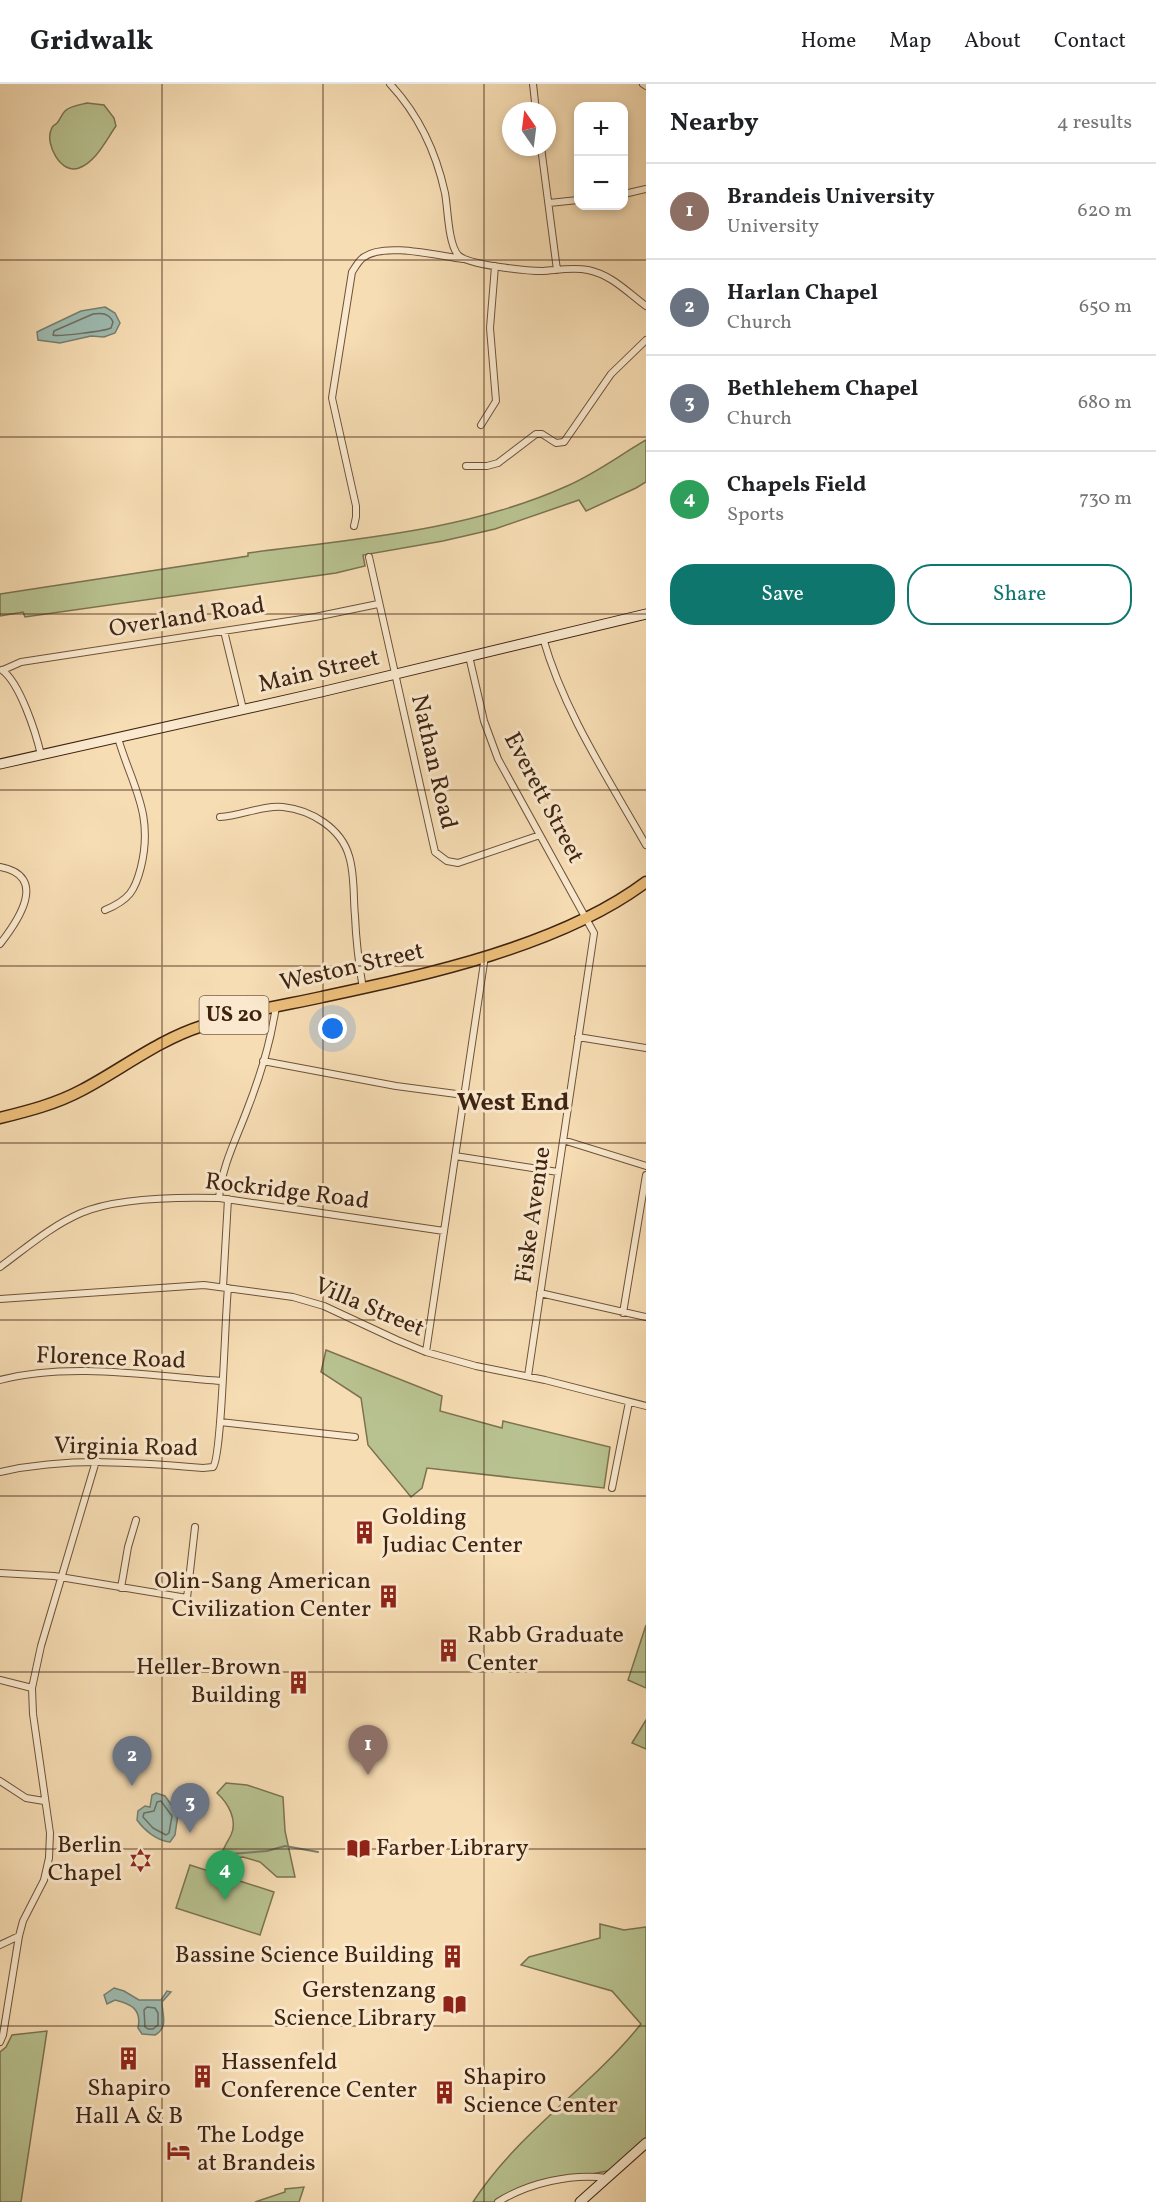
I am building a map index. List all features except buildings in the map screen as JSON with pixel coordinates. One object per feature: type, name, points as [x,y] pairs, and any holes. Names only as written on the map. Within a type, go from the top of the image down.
[{"type":"main road","name":"Main Street","points":[[0,764],[243,710],[646,614]]},
{"type":"main road","name":"Weston Street","points":[[0,1118],[44,1106],[76,1093],[151,1049],[190,1030],[225,1018],[363,988],[485,956],[587,918],[646,882]]},
{"type":"main road","points":[[580,2202],[646,2143]]},
{"type":"street","points":[[390,84],[413,112],[429,142],[445,195],[452,242],[458,255],[464,259]]},
{"type":"street","points":[[533,84],[535,102]]},
{"type":"street","points":[[542,156],[557,270]]},
{"type":"street","points":[[628,193],[646,189]]},
{"type":"street","points":[[549,203],[574,200]]},
{"type":"street","points":[[354,526],[357,517],[356,506],[332,398],[352,272],[362,258],[377,251],[399,250],[532,271],[575,269],[601,274],[621,285],[646,306]]},
{"type":"street","points":[[481,425],[494,407],[495,401],[490,328],[495,266]]},
{"type":"street","points":[[466,466],[487,466],[498,463],[536,434],[542,434],[556,443],[564,442],[611,374],[646,340]]},
{"type":"street","points":[[369,557],[394,674]]},
{"type":"street","name":"Overland Road","points":[[1,669],[21,662],[315,617],[378,604]]},
{"type":"street","points":[[224,631],[243,710]]},
{"type":"street","points":[[543,638],[554,675],[567,704],[646,845]]},
{"type":"street","name":"Everett Street","points":[[469,656],[480,707],[492,745],[587,918]]},
{"type":"street","points":[[1,669],[11,678],[18,692],[41,755]]},
{"type":"street","name":"Nathan Road","points":[[394,674],[433,844],[440,857],[450,863],[458,863],[540,835]]},
{"type":"street","points":[[105,910],[123,902],[133,890],[141,869],[145,845],[142,805],[118,738]]},
{"type":"street","points":[[220,817],[281,807],[313,816],[334,831],[346,847],[351,866],[363,988]]},
{"type":"street","points":[[0,867],[20,876],[27,894],[23,909],[0,944]]},
{"type":"street","name":"Fiske Avenue","points":[[528,1376],[594,936],[587,918]]},
{"type":"street","points":[[426,1352],[485,956]]},
{"type":"street","points":[[219,1198],[225,1164],[247,1110],[263,1060],[276,1006]]},
{"type":"street","points":[[578,1037],[646,1048]]},
{"type":"street","points":[[263,1060],[396,1086],[464,1095]]},
{"type":"street","points":[[563,1140],[646,1166]]},
{"type":"street","points":[[455,1156],[558,1172]]},
{"type":"street","points":[[622,1313],[646,1175]]},
{"type":"street","name":"Rockridge Road","points":[[0,1267],[59,1225],[94,1208],[128,1202],[219,1198],[444,1231]]},
{"type":"street","points":[[228,1199],[220,1422],[355,1437]]},
{"type":"street","name":"Villa Street","points":[[0,1299],[198,1285],[293,1297],[316,1303],[426,1352],[646,1406]]},
{"type":"street","points":[[540,1293],[646,1317]]},
{"type":"street","name":"Florence Road","points":[[0,1380],[32,1373],[64,1371],[221,1381]]},
{"type":"street","points":[[612,1488],[629,1402]]},
{"type":"street","name":"Virginia Road","points":[[0,1472],[46,1464],[96,1461],[203,1468],[215,1465],[220,1422]]},
{"type":"street","points":[[0,2042],[19,1936],[25,1917],[42,1886],[49,1858],[50,1833],[33,1714],[32,1688],[39,1651],[96,1461]]},
{"type":"street","points":[[121,1588],[135,1520]]},
{"type":"street","points":[[0,1573],[62,1577],[187,1598],[195,1527]]},
{"type":"street","points":[[0,1680],[32,1688]]},
{"type":"street","points":[[0,1781],[26,1798],[44,1801]]},
{"type":"street","points":[[0,1944],[19,1936]]},
{"type":"street","points":[[498,2202],[519,2191],[549,2182],[585,2177],[607,2178]]},
{"type":"green space","points":[[87,103],[104,105],[114,118],[116,126],[91,161],[72,169],[61,163],[52,150],[51,130],[67,109]]},
{"type":"green space","points":[[646,440],[646,482],[586,511],[579,500],[495,529],[363,555],[365,566],[336,573],[25,617],[23,612],[0,616],[0,594],[248,556],[248,553],[370,538],[490,513],[567,486]]},
{"type":"green space","points":[[326,1350],[442,1396],[440,1411],[502,1428],[503,1421],[610,1447],[604,1488],[427,1468],[422,1488],[411,1497],[368,1445],[361,1398],[321,1372]]},
{"type":"green space","points":[[646,1625],[646,1688],[628,1680]]},
{"type":"green space","points":[[646,1720],[646,1749],[632,1743]]},
{"type":"green space","points":[[226,1783],[247,1785],[283,1797],[285,1831],[295,1877],[277,1877],[260,1862],[243,1857],[230,1859],[224,1864],[219,1862],[233,1829],[231,1812],[217,1793]]},
{"type":"green space","points":[[190,1865],[274,1892],[260,1935],[176,1908]]},
{"type":"green space","points":[[600,1924],[624,1930],[646,1927],[646,2143],[618,2169],[549,2182],[497,2202],[473,2202],[511,2153],[599,2069],[641,2024],[612,1991],[521,1965],[529,1957],[600,1938]]},
{"type":"green space","points":[[47,2031],[21,2202],[0,2202],[0,2052],[6,2047],[12,2035]]},
{"type":"green space","points":[[304,2187],[299,2202],[255,2202],[285,2192],[285,2189]]},
{"type":"water","points":[[105,307],[115,313],[120,323],[115,333],[104,337],[91,336],[60,343],[38,340],[37,332],[41,330],[81,311]]},
{"type":"water","points":[[156,1793],[165,1796],[178,1814],[175,1835],[170,1842],[160,1840],[151,1834],[137,1820],[138,1811],[145,1806],[150,1807],[152,1795]]},
{"type":"water","points":[[114,1988],[139,2000],[161,2000],[167,1991],[171,1992],[162,2002],[164,2020],[159,2032],[155,2035],[142,2034],[138,2028],[137,2012],[126,2003],[115,2000],[107,2004],[104,1995]]},
{"type":"waterway","points":[[221,1859],[230,1854],[267,1851],[285,1846],[318,1852]]},
{"type":"place","name":"Golding Judiac Center","points":[[364,1532]]},
{"type":"place","name":"Olin-Sang American Civilization Center","points":[[389,1596]]},
{"type":"place","name":"Rabb Graduate Center","points":[[449,1650]]},
{"type":"place","name":"Heller-Brown Building","points":[[299,1682]]},
{"type":"place","name":"Brandeis University","points":[[368,1775]]},
{"type":"place","name":"Harlan Chapel","points":[[132,1786]]},
{"type":"place","name":"Bethlehem Chapel","points":[[190,1833]]},
{"type":"place","name":"Farber Library","points":[[358,1849]]},
{"type":"place","name":"Berlin Chapel","points":[[140,1860]]},
{"type":"place","name":"Chapels Field","points":[[225,1900]]},
{"type":"place","name":"Bassine Science Building","points":[[452,1956]]},
{"type":"place","name":"Gerstenzang Science Library","points":[[454,2005]]},
{"type":"place","name":"Shapiro Hall A & B","points":[[129,2059]]},
{"type":"place","name":"Hassenfeld Conference Center","points":[[203,2077]]},
{"type":"place","name":"Shapiro Science Center","points":[[445,2092]]},
{"type":"place","name":"The Lodge at Brandeis","points":[[179,2150]]},
{"type":"district","name":"West End","points":[[513,1103]]}]
